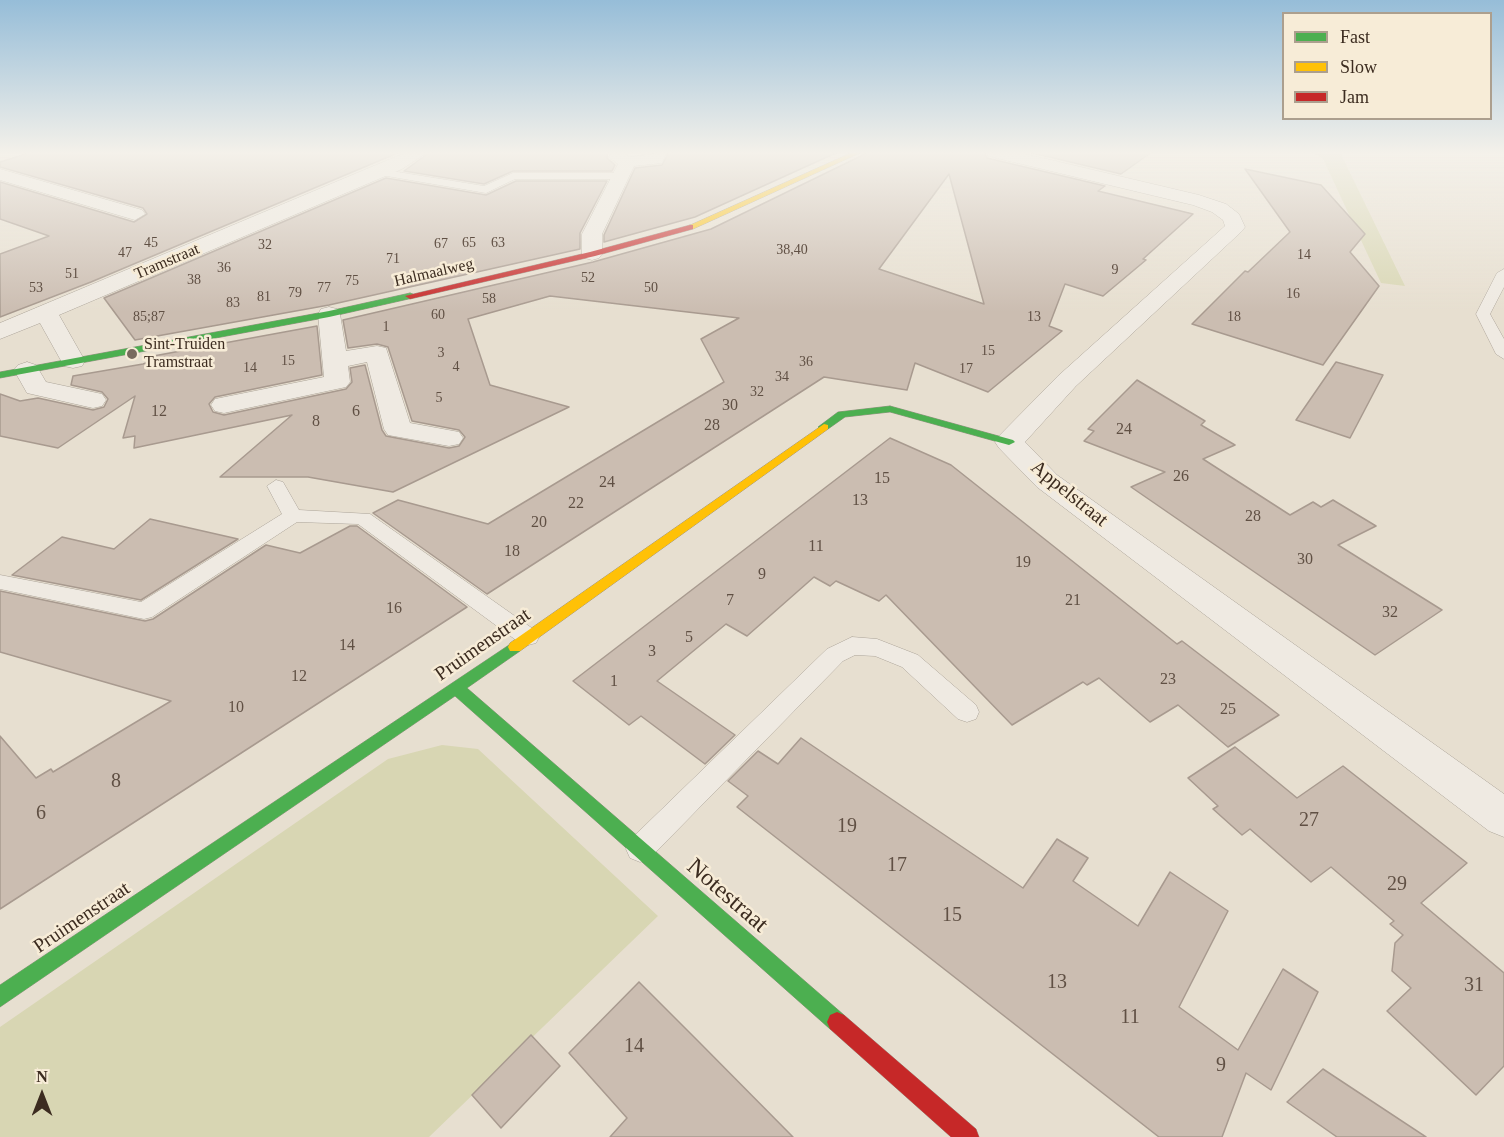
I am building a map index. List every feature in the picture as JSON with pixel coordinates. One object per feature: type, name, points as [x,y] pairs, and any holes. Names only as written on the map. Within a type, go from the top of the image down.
[{"type":"street","points":[[105,205],[135,214]]},
{"type":"street","name":"Tramstraat","points":[[0,332],[301,205]]},
{"type":"street","points":[[592,254],[592,234],[605,205]]},
{"type":"street","name":"Halmaalweg","points":[[0,375],[329,314],[592,254],[703,223],[742,205]]},
{"type":"street","points":[[1009,442],[1067,381],[1236,227],[1232,218],[1219,208],[1211,205]]},
{"type":"street","points":[[46,313],[73,361]]},
{"type":"street","points":[[224,405],[337,382],[329,314]]},
{"type":"street","points":[[334,361],[377,353],[398,429],[449,438]]},
{"type":"street","points":[[27,370],[36,388],[93,400]]},
{"type":"street","name":"Pruimenstraat","points":[[0,997],[457,688],[843,414],[891,409],[1009,442]]},
{"type":"street","name":"Appelstraat","points":[[1009,442],[1047,481],[1504,818]]},
{"type":"street","name":"Notestraat","points":[[457,688],[968,1137]]},
{"type":"lane","points":[[1504,273],[1483,314],[1504,354]]},
{"type":"lane","points":[[276,486],[293,516]]},
{"type":"lane","points":[[0,582],[144,611],[293,516],[363,518],[528,637]]},
{"type":"lane","points":[[640,849],[835,655],[852,646],[877,648],[910,661],[967,712]]},
{"type":"shaded area","points":[[1345,205],[1366,205],[1405,286],[1381,283]]},
{"type":"shaded area","points":[[442,745],[478,749],[658,916],[429,1137],[0,1137],[0,1027],[388,759]]},
{"type":"building","points":[[0,205],[77,205],[134,222],[147,214],[143,208],[133,205],[274,205],[91,282],[0,317],[0,254],[49,236],[0,219]]},
{"type":"building","points":[[322,205],[595,205],[580,233],[580,249],[329,305],[135,340],[104,298]]},
{"type":"building","points":[[618,205],[721,205],[695,217],[604,242],[604,235]]},
{"type":"building","points":[[760,205],[926,205],[879,269],[984,304],[957,205],[1156,205],[1193,214],[1143,259],[1146,260],[1103,296],[1065,284],[1049,326],[1062,331],[988,392],[915,363],[907,390],[824,377],[487,594],[373,513],[398,500],[488,524],[724,382],[701,339],[739,318],[550,296],[468,319],[490,385],[569,407],[393,492],[308,477],[220,477],[292,415],[134,448],[135,436],[123,438],[135,396],[58,448],[0,436],[0,394],[20,401],[38,398],[93,410],[104,407],[108,399],[102,392],[71,385],[73,376],[143,364],[151,361],[148,357],[317,326],[322,375],[215,397],[209,404],[213,412],[224,415],[346,389],[352,382],[350,368],[365,365],[382,430],[386,436],[449,448],[459,446],[465,437],[459,430],[412,421],[388,347],[377,344],[348,348],[343,320],[593,262],[711,229]]},
{"type":"building","points":[[1271,205],[1339,205],[1365,234],[1350,252],[1379,286],[1323,365],[1192,324],[1245,271],[1248,272],[1290,232]]},
{"type":"building","points":[[1336,362],[1383,375],[1350,438],[1296,420]]},
{"type":"building","points":[[1137,380],[1205,421],[1201,425],[1235,445],[1203,459],[1290,515],[1313,502],[1321,507],[1333,500],[1376,526],[1338,545],[1442,610],[1375,655],[1131,487],[1165,472],[1084,441],[1094,431],[1088,429]]},
{"type":"building","points":[[890,438],[951,465],[1177,644],[1182,641],[1279,715],[1228,747],[1178,705],[1150,722],[1099,678],[1087,685],[1083,682],[1012,725],[886,595],[879,601],[836,581],[830,586],[814,577],[747,636],[726,624],[657,681],[735,735],[705,764],[641,716],[629,725],[573,681]]},
{"type":"building","points":[[150,519],[238,539],[141,600],[12,575],[62,537],[114,549]]},
{"type":"building","points":[[350,526],[357,526],[467,607],[0,909],[0,736],[36,778],[51,769],[53,772],[171,701],[0,652],[0,591],[145,621],[153,619],[266,545],[300,553]]},
{"type":"building","points":[[801,738],[1023,888],[1057,839],[1088,858],[1073,881],[1138,926],[1170,872],[1228,911],[1179,1007],[1238,1050],[1283,969],[1318,992],[1271,1090],[1246,1073],[1222,1137],[1159,1137],[737,807],[748,796],[728,781],[758,751],[778,764]]},
{"type":"building","points":[[1235,747],[1297,798],[1343,766],[1467,863],[1421,903],[1504,973],[1504,1066],[1476,1095],[1387,1011],[1411,988],[1392,971],[1395,943],[1403,935],[1390,924],[1394,921],[1331,867],[1311,882],[1250,829],[1242,835],[1213,809],[1218,806],[1188,778]]},
{"type":"building","points":[[639,982],[793,1137],[610,1137],[627,1118],[569,1053]]},
{"type":"building","points":[[531,1035],[560,1066],[501,1128],[472,1095]]},
{"type":"building","points":[[1323,1069],[1426,1137],[1337,1137],[1287,1102]]},
{"type":"traffic: fast","points":[[0,375],[329,314],[410,296]]},
{"type":"traffic: fast","points":[[824,427],[842,414],[890,409],[1009,442]]},
{"type":"traffic: fast","points":[[0,997],[515,647]]},
{"type":"traffic: fast","points":[[457,688],[837,1022]]},
{"type":"traffic: slow","points":[[690,227],[739,205]]},
{"type":"traffic: slow","points":[[515,647],[824,427]]},
{"type":"traffic: jam","points":[[410,296],[592,254],[690,227]]},
{"type":"traffic: jam","points":[[837,1022],[968,1137]]},
{"type":"place","name":"Sint-Truiden Tramstraat","points":[[132,354]]}]
